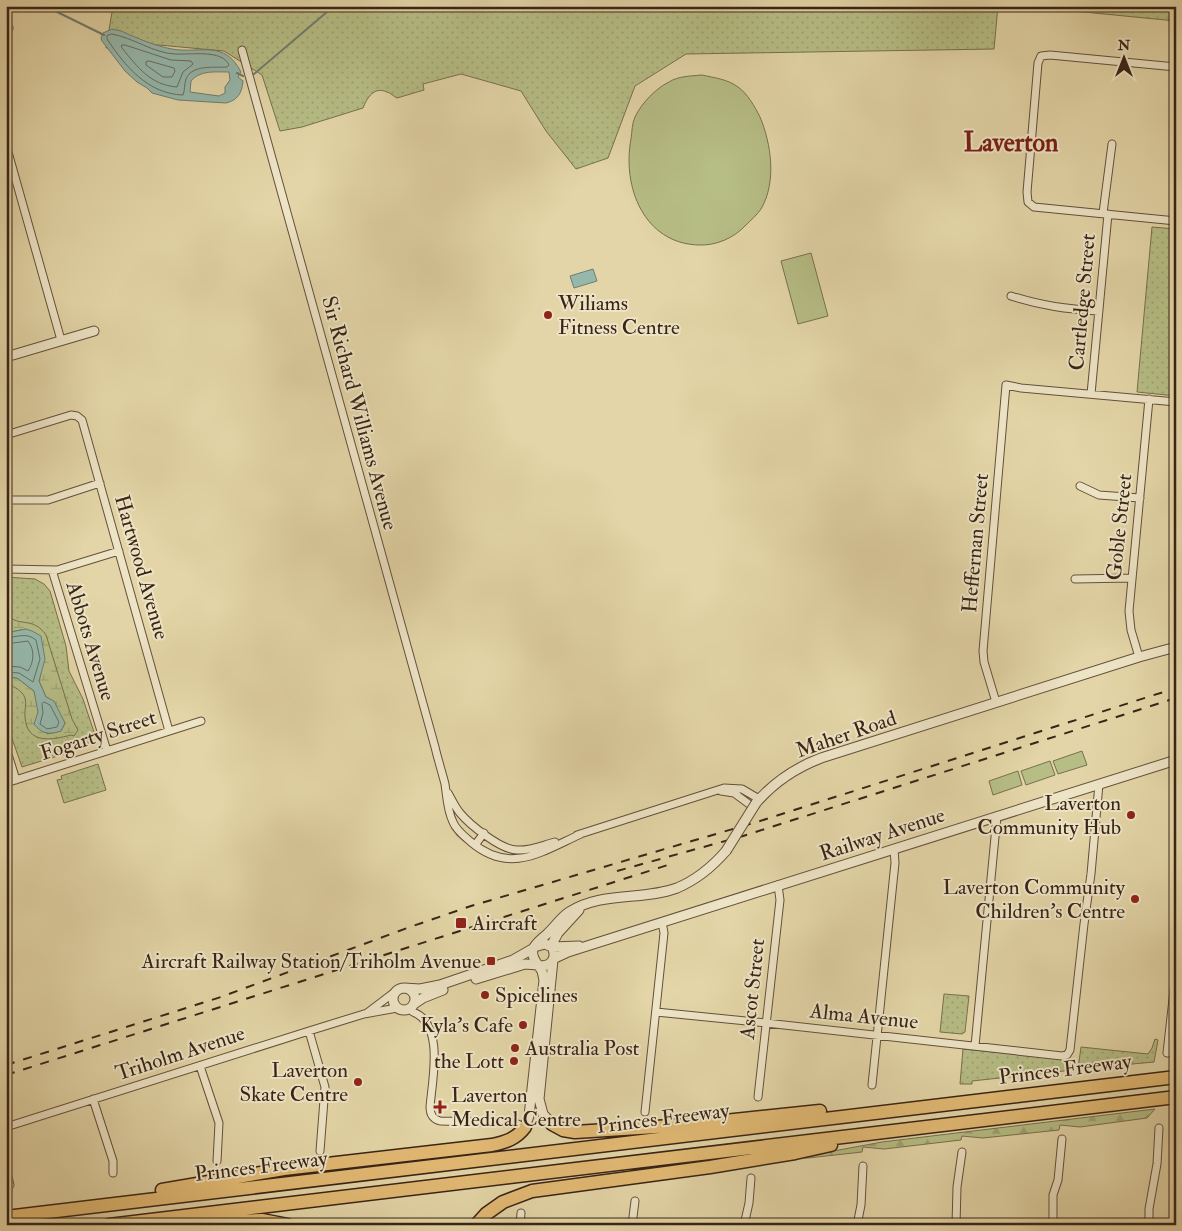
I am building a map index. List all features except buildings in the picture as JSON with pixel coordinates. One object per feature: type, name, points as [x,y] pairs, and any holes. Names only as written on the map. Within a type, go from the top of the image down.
[{"type":"highway","name":"Princes Freeway","points":[[6,1217],[1176,1077]]},
{"type":"highway","points":[[552,1124],[563,1130],[575,1132],[687,1125],[793,1113],[1006,1096]]},
{"type":"highway","name":"Princes Freeway","points":[[109,1225],[1176,1097]]},
{"type":"highway","points":[[39,1213],[284,1169],[492,1145],[513,1138],[524,1127]]},
{"type":"highway","points":[[476,1225],[486,1214],[503,1202],[532,1191],[786,1155],[897,1131]]},
{"type":"highway","points":[[173,1225],[262,1220],[288,1225]]},
{"type":"street","name":"Sir Richard Williams Avenue","points":[[242,50],[445,786],[448,809],[453,823],[463,835],[482,851],[501,858],[518,860],[580,834]]},
{"type":"street","points":[[1176,67],[1050,55],[1041,56],[1038,63],[1027,192],[1029,204],[1039,207],[1176,221]]},
{"type":"street","name":"Cartledge Street","points":[[1091,394],[1112,144]]},
{"type":"street","points":[[6,145],[61,340]]},
{"type":"street","points":[[1011,296],[1060,308],[1099,311]]},
{"type":"street","points":[[6,356],[94,331]]},
{"type":"street","name":"Heffernan Street","points":[[996,702],[984,662],[983,651],[1006,385],[1091,394]]},
{"type":"street","points":[[1091,394],[1176,402]]},
{"type":"street","name":"Goble Street","points":[[1139,657],[1131,630],[1129,611],[1149,399]]},
{"type":"street","name":"Hartwood Avenue","points":[[6,435],[71,415],[77,416],[84,424],[169,731]]},
{"type":"street","points":[[6,500],[48,500],[100,483]]},
{"type":"street","points":[[1080,486],[1099,495],[1140,498]]},
{"type":"street","points":[[6,569],[52,570],[119,551]]},
{"type":"street","name":"Abbots Avenue","points":[[52,570],[107,751]]},
{"type":"street","points":[[1076,579],[1131,578]]},
{"type":"street","name":"Maher Road","points":[[534,948],[537,942],[548,934],[565,915],[582,906],[601,899],[654,894],[678,887],[704,873],[735,839],[755,803],[782,778],[810,762],[1176,645]]},
{"type":"street","name":"Fogarty Street","points":[[6,783],[201,721]]},
{"type":"street","points":[[6,748],[16,780]]},
{"type":"street","name":"Railway Avenue","points":[[553,960],[564,954],[662,922],[1176,760]]},
{"type":"street","name":"Alma Avenue","points":[[656,1012],[1062,1056],[1067,1055],[1070,1050],[1099,784]]},
{"type":"street","name":"Sir Richard Williams Avenue","points":[[445,786],[461,814],[503,846],[517,850],[532,848],[580,834],[724,788],[736,787],[745,790],[755,803]]},
{"type":"street","points":[[974,1046],[997,816]]},
{"type":"street","points":[[474,845],[484,833]]},
{"type":"street","points":[[872,1085],[895,863],[894,849]]},
{"type":"street","name":"Ascot Street","points":[[758,1097],[780,900],[778,885]]},
{"type":"street","points":[[553,960],[547,966],[528,964],[432,993],[413,1007],[406,1010],[397,1008],[393,999],[400,990],[408,989],[413,994],[413,1007],[428,1024],[434,1045],[430,1112],[433,1118],[440,1121],[515,1123],[524,1127],[529,1116],[536,1081],[543,1018],[553,960],[554,952],[552,947],[558,933],[582,906]]},
{"type":"street","points":[[646,1112],[664,933],[662,922]]},
{"type":"street","name":"Railway Avenue","points":[[552,947],[599,943]]},
{"type":"street","points":[[400,990],[440,985],[513,960],[545,944],[552,947]]},
{"type":"street","points":[[534,948],[532,955],[544,977],[543,1018]]},
{"type":"street","points":[[1176,972],[1167,1053],[1176,1053]]},
{"type":"street","name":"Triholm Avenue","points":[[364,1014],[400,990]]},
{"type":"street","name":"Triholm Avenue","points":[[6,1127],[364,1014],[397,1008]]},
{"type":"street","points":[[309,1031],[325,1087],[320,1151]]},
{"type":"street","points":[[200,1066],[219,1122],[217,1161]]},
{"type":"street","points":[[536,1081],[540,1107],[545,1117],[552,1124]]},
{"type":"street","points":[[93,1099],[113,1162],[113,1173]]},
{"type":"street","points":[[1149,1225],[1149,1209],[1157,1164],[1159,1128]]},
{"type":"street","points":[[1052,1225],[1062,1139]]},
{"type":"street","points":[[956,1225],[957,1187],[962,1152]]},
{"type":"street","points":[[857,1225],[863,1166]]},
{"type":"street","points":[[6,1169],[10,1185]]},
{"type":"street","points":[[744,1225],[749,1203],[751,1178]]},
{"type":"street","points":[[632,1225],[635,1201]]},
{"type":"street","points":[[520,1225],[521,1213]]},
{"type":"green space","points":[[113,6],[998,6],[994,49],[686,54],[635,86],[608,158],[576,169],[546,131],[521,91],[461,74],[423,84],[424,90],[397,98],[388,92],[378,91],[369,97],[363,108],[302,127],[280,131],[262,75],[224,51],[159,45],[106,48]]},
{"type":"green space","points":[[1022,6],[1176,6],[1176,21]]},
{"type":"green space","points":[[702,75],[734,84],[751,100],[764,127],[771,163],[771,175],[766,198],[761,209],[741,230],[718,243],[698,245],[679,242],[663,234],[651,223],[641,209],[634,193],[630,176],[629,157],[633,122],[645,102],[659,88],[673,80]]},
{"type":"green space","points":[[1152,227],[1176,229],[1176,396],[1137,392]]},
{"type":"green space","points":[[811,253],[828,316],[798,324],[781,261]]},
{"type":"green space","points":[[6,577],[35,579],[44,584],[50,591],[66,646],[69,671],[83,699],[94,732],[87,747],[22,767],[9,730],[6,704]]},
{"type":"green space","points":[[6,600],[10,605],[10,616],[13,619],[36,626],[46,635],[72,719],[78,730],[74,736],[49,739],[35,736],[27,726],[24,695],[14,687],[6,684],[6,677],[17,678],[34,691],[47,734],[61,731],[65,723],[46,697],[39,681],[41,673],[26,629],[6,633]]},
{"type":"green space","points":[[1082,751],[1087,765],[1058,774],[1053,761]]},
{"type":"green space","points":[[1050,761],[1055,775],[1026,785],[1021,771]]},
{"type":"green space","points":[[98,764],[106,790],[64,803],[57,780],[62,779],[61,776]]},
{"type":"green space","points":[[1018,771],[1022,785],[993,795],[989,781]]},
{"type":"green space","points":[[944,994],[969,996],[965,1032],[962,1034],[940,1032]]},
{"type":"green space","points":[[1155,1039],[1158,1040],[1154,1062],[1078,1069],[1081,1047],[1148,1054]]},
{"type":"green space","points":[[963,1049],[1074,1060],[1073,1070],[972,1081],[972,1084],[960,1084]]},
{"type":"green space","points":[[1155,1109],[1147,1118],[1080,1127],[1060,1125],[1059,1130],[983,1138],[962,1136],[961,1140],[884,1149],[863,1147],[862,1152],[796,1158],[882,1142]]},
{"type":"water","points":[[112,29],[172,49],[211,50],[227,55],[241,72],[238,77],[243,81],[242,89],[234,100],[226,103],[178,100],[152,93],[125,71],[102,41],[103,33]],"holes":[[[229,72],[230,80],[225,87],[225,93],[219,96],[190,92],[191,81],[204,73]]]},
{"type":"water","points":[[593,269],[597,281],[574,288],[570,276]]},
{"type":"water","points":[[26,629],[41,636],[45,659],[39,681],[46,697],[54,701],[65,723],[61,731],[46,733],[40,730],[34,724],[38,712],[34,691],[17,678],[6,677],[6,633]]},
{"type":"waterway","points":[[45,6],[104,35]]},
{"type":"waterway","points":[[254,74],[334,6]]},
{"type":"waterway","points":[[237,73],[243,76]]},
{"type":"railway","points":[[6,1065],[221,997],[471,906],[760,821],[1176,688]]},
{"type":"railway","points":[[617,871],[743,836],[1176,698]]},
{"type":"railway","points":[[6,1075],[671,864]]},
{"type":"place","name":"Wiliams Fitness Centre","points":[[548,315]]},
{"type":"place","name":"Laverton Community Hub","points":[[1131,815]]},
{"type":"place","name":"Laverton Community Children’s Centre","points":[[1135,899]]},
{"type":"place","name":"Aircraft","points":[[461,923]]},
{"type":"place","name":"Aircraft Railway Station/Triholm Avenue","points":[[491,961]]},
{"type":"place","name":"Spicelines","points":[[485,995]]},
{"type":"place","name":"Kyla's Cafe","points":[[523,1025]]},
{"type":"place","name":"Australia Post","points":[[515,1048]]},
{"type":"place","name":"the Lott","points":[[514,1061]]},
{"type":"place","name":"Laverton Skate Centre","points":[[358,1082]]},
{"type":"place","name":"Laverton Medical Centre","points":[[440,1107]]},
{"type":"district","name":"Laverton","points":[[1011,142]]}]
